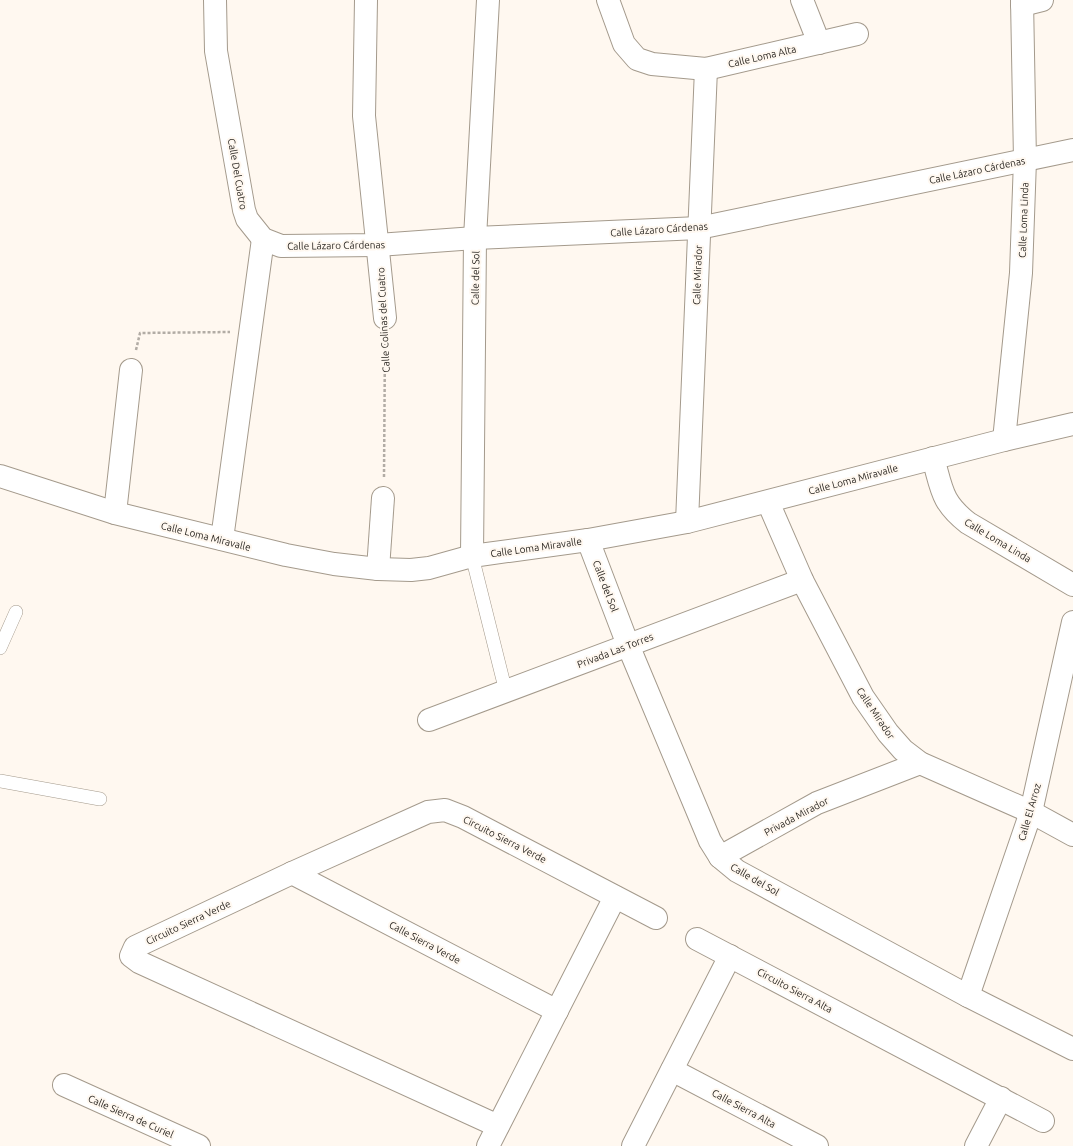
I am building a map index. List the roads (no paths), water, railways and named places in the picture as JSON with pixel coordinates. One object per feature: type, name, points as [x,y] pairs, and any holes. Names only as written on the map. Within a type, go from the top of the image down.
[{"type":"street","name":"Calle Del Cuatro","points":[[215,0],[216,50],[244,210],[247,220],[263,239]]},
{"type":"street","name":"Calle Colinas del Cuatro","points":[[366,0],[364,116],[385,318]]},
{"type":"street","name":"Calle del Sol","points":[[472,556],[475,238],[488,0]]},
{"type":"street","points":[[608,0],[624,44],[637,59],[652,64],[706,69]]},
{"type":"street","points":[[802,0],[819,43]]},
{"type":"street","name":"Calle Loma Linda","points":[[1004,440],[1021,273],[1029,2]]},
{"type":"street","name":"Calle Loma Alta","points":[[706,69],[857,34]]},
{"type":"street","name":"Calle Mirador","points":[[687,522],[706,69]]},
{"type":"street","name":"Calle Lázaro Cárdenas","points":[[263,239],[281,246],[378,245],[475,238],[699,228],[1073,150]]},
{"type":"street","points":[[222,539],[263,239]]},
{"type":"street","points":[[115,513],[131,370]]},
{"type":"street","name":"Calle Loma Miravalle","points":[[0,476],[115,513],[286,555],[334,564],[378,569],[411,570],[423,569],[472,556],[588,540],[687,522],[933,458],[1073,424]]},
{"type":"street","name":"Calle Loma Linda","points":[[933,458],[944,496],[954,511],[968,523],[1073,585]]},
{"type":"street","points":[[378,569],[383,498]]},
{"type":"street","name":"Calle Mirador","points":[[768,502],[802,580],[863,697],[888,734],[902,750],[920,763],[1031,812],[1073,835]]},
{"type":"street","name":"Calle del Sol","points":[[588,540],[628,645],[710,841],[720,857],[737,871],[968,996],[1073,1049]]},
{"type":"street","name":"Privada Las Torres","points":[[429,720],[802,580]]},
{"type":"street","name":"Calle El Arroz","points":[[968,996],[1031,812],[1073,622]]},
{"type":"street","name":"Privada Mirador","points":[[720,857],[817,803],[920,763]]},
{"type":"street","name":"Circuito Sierra Verde","points":[[498,1126],[139,962],[132,956],[135,947],[292,873],[428,812],[445,810],[462,817],[656,918]]},
{"type":"street","name":"Calle Sierra Verde","points":[[292,873],[557,1011]]},
{"type":"street","points":[[488,1146],[615,897]]},
{"type":"street","name":"Circuito Sierra Alta","points":[[697,939],[1044,1121]]},
{"type":"street","points":[[633,1146],[730,956]]},
{"type":"street","name":"Calle Sierra Alta","points":[[672,1070],[817,1146]]},
{"type":"street","name":"Calle Sierra de Curiel","points":[[64,1086],[199,1146]]},
{"type":"street","points":[[976,1146],[1000,1098]]},
{"type":"lane","points":[[472,556],[506,692]]},
{"type":"lane","points":[[0,648],[16,612]]},
{"type":"lane","points":[[0,781],[100,799]]}]
